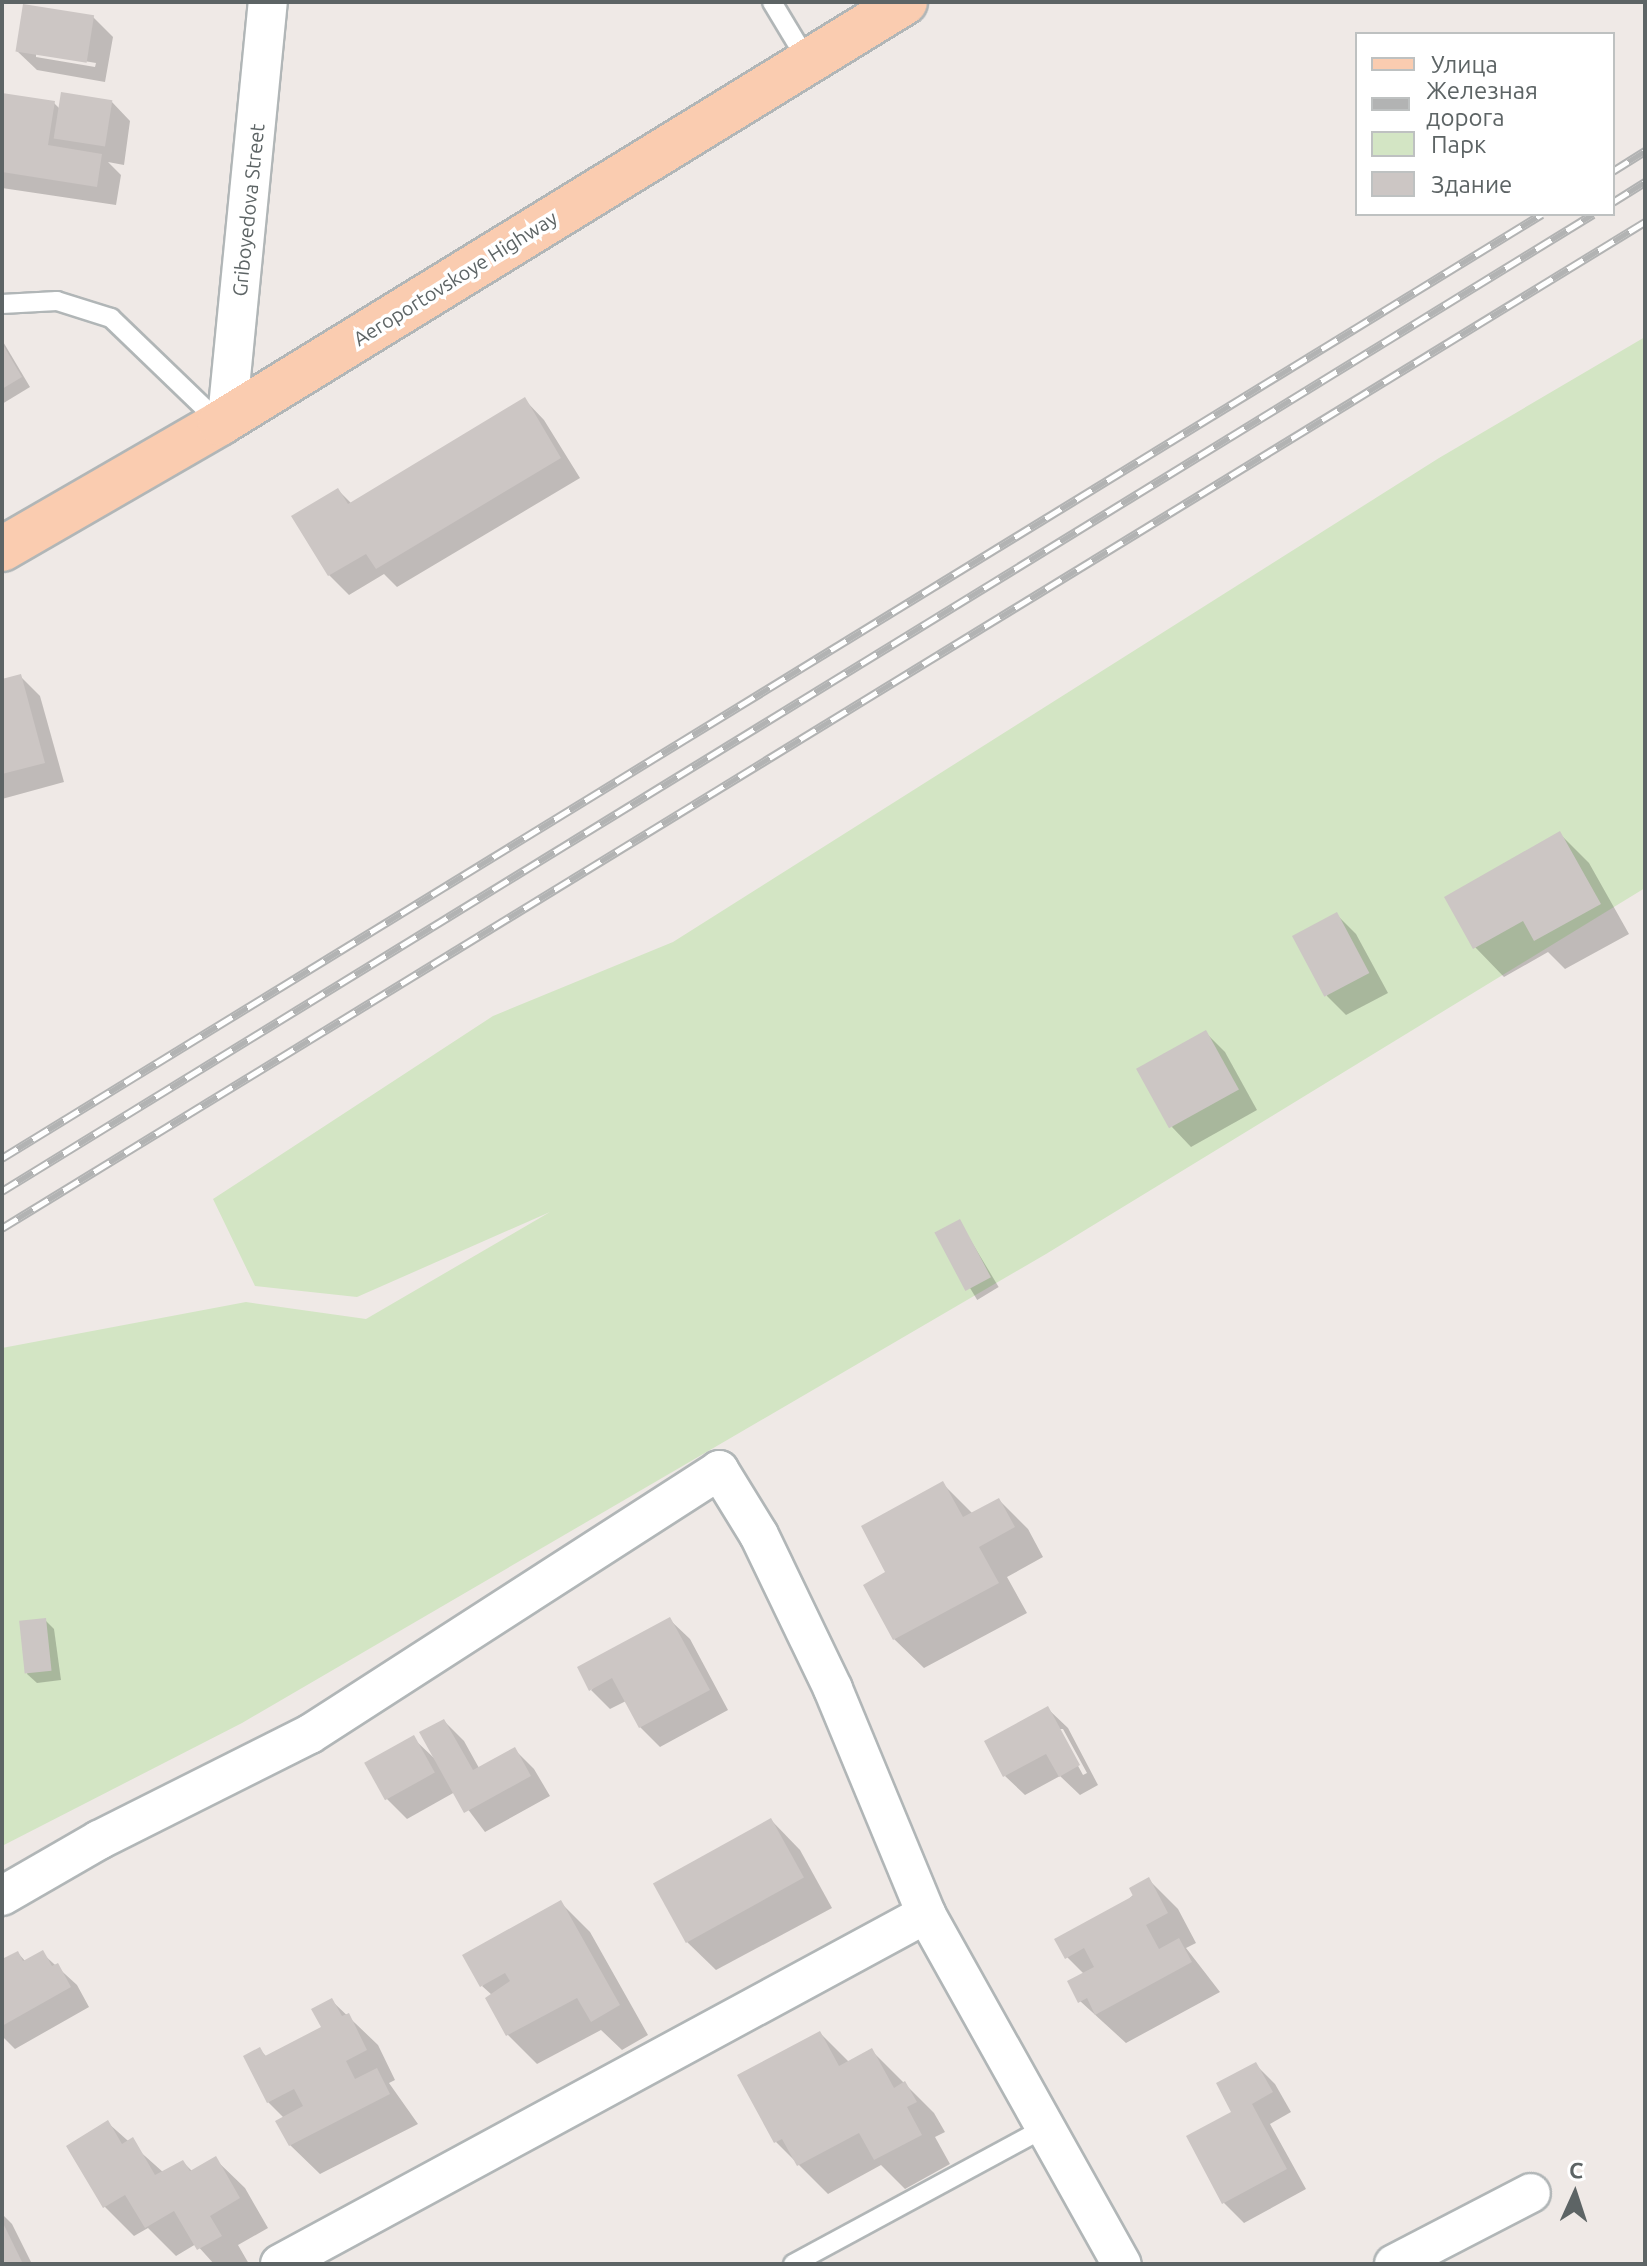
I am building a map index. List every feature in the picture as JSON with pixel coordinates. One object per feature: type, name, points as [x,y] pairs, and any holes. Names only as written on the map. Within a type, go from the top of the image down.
[{"type":"main road","name":"Aeroportovskoye Highway","points":[[2,549],[223,420],[905,2]]},
{"type":"street","name":"Griboyedova Street","points":[[223,420],[268,2]]},
{"type":"street","points":[[2,1896],[99,1840],[310,1734],[719,1470],[759,1535],[833,1689],[926,1914],[1122,2264]]},
{"type":"street","points":[[280,2264],[926,1914]]},
{"type":"street","points":[[1394,2264],[1531,2193]]},
{"type":"lane","points":[[772,2],[808,62]]},
{"type":"lane","points":[[2,304],[57,301],[111,318],[223,420]]},
{"type":"lane","points":[[793,2264],[1045,2128]]},
{"type":"green space","points":[[1645,337],[1645,888],[1046,1254],[242,1723],[2,1846],[2,1348],[246,1302],[366,1319],[550,1212],[357,1297],[255,1286],[213,1199],[493,1016],[673,942],[1439,458]]},
{"type":"building","points":[[23,4],[94,15],[87,63],[15,51]]},
{"type":"building","points":[[61,92],[112,100],[105,147],[54,138]]},
{"type":"building","points":[[2,93],[55,101],[48,145],[102,154],[97,187],[2,172]]},
{"type":"building","points":[[2,343],[22,377],[2,389]]},
{"type":"building","points":[[525,397],[561,458],[376,569],[366,554],[328,576],[291,516],[338,488],[348,504]]},
{"type":"building","points":[[21,674],[45,763],[2,774],[2,679]]},
{"type":"building","points":[[1560,831],[1601,904],[1534,941],[1523,921],[1473,949],[1444,897]]},
{"type":"building","points":[[1337,912],[1369,973],[1324,997],[1292,936]]},
{"type":"building","points":[[1206,1030],[1239,1089],[1169,1128],[1136,1069]]},
{"type":"building","points":[[960,1219],[991,1277],[965,1291],[934,1233]]},
{"type":"building","points":[[943,1481],[963,1517],[999,1498],[1015,1527],[979,1547],[999,1583],[893,1640],[863,1585],[885,1572],[861,1526]]},
{"type":"building","points":[[670,1617],[710,1690],[639,1728],[612,1678],[589,1691],[577,1667]]},
{"type":"building","points":[[46,1618],[52,1671],[25,1674],[19,1621]]},
{"type":"building","points":[[1048,1706],[1080,1765],[1059,1777],[1046,1754],[1003,1777],[984,1741]]},
{"type":"building","points":[[444,1719],[473,1770],[515,1747],[531,1776],[464,1813],[419,1732]]},
{"type":"building","points":[[414,1735],[435,1773],[385,1800],[364,1763]]},
{"type":"building","points":[[771,1818],[804,1877],[686,1943],[653,1883]]},
{"type":"building","points":[[1149,1877],[1168,1913],[1146,1925],[1159,1949],[1179,1938],[1192,1962],[1095,2015],[1087,1998],[1078,2003],[1067,1981],[1094,1967],[1084,1948],[1065,1959],[1054,1939],[1133,1896],[1129,1888]]},
{"type":"building","points":[[561,1900],[620,2005],[591,2022],[577,1998],[506,2036],[485,1998],[510,1981],[505,1973],[480,1987],[462,1955]]},
{"type":"building","points":[[43,1950],[52,1966],[58,1963],[71,1987],[2,2026],[2,1959],[18,1951],[23,1961]]},
{"type":"building","points":[[332,1998],[342,2016],[349,2013],[367,2050],[346,2061],[355,2079],[377,2068],[390,2094],[289,2146],[275,2121],[303,2106],[294,2089],[267,2103],[243,2056],[260,2047],[265,2056],[321,2027],[311,2009]]},
{"type":"building","points":[[820,2031],[839,2066],[872,2048],[894,2088],[905,2081],[917,2102],[907,2107],[922,2135],[874,2160],[859,2133],[797,2166],[782,2139],[774,2143],[737,2075]]},
{"type":"building","points":[[1256,2062],[1273,2092],[1252,2104],[1287,2169],[1222,2204],[1186,2136],[1231,2112],[1216,2083]]},
{"type":"building","points":[[108,2120],[122,2144],[133,2137],[155,2175],[183,2160],[190,2171],[216,2156],[240,2198],[210,2216],[222,2236],[197,2250],[174,2211],[145,2228],[125,2195],[103,2208],[66,2146]]},
{"type":"building","points":[[2,2221],[23,2264],[2,2264]]},
{"type":"railway","points":[[1615,170],[1645,151]]},
{"type":"railway","points":[[1615,201],[1645,182]]},
{"type":"railway","points":[[2,1158],[1539,216]]},
{"type":"railway","points":[[2,1191],[1590,216]]},
{"type":"railway","points":[[2,1228],[1645,222]]}]
